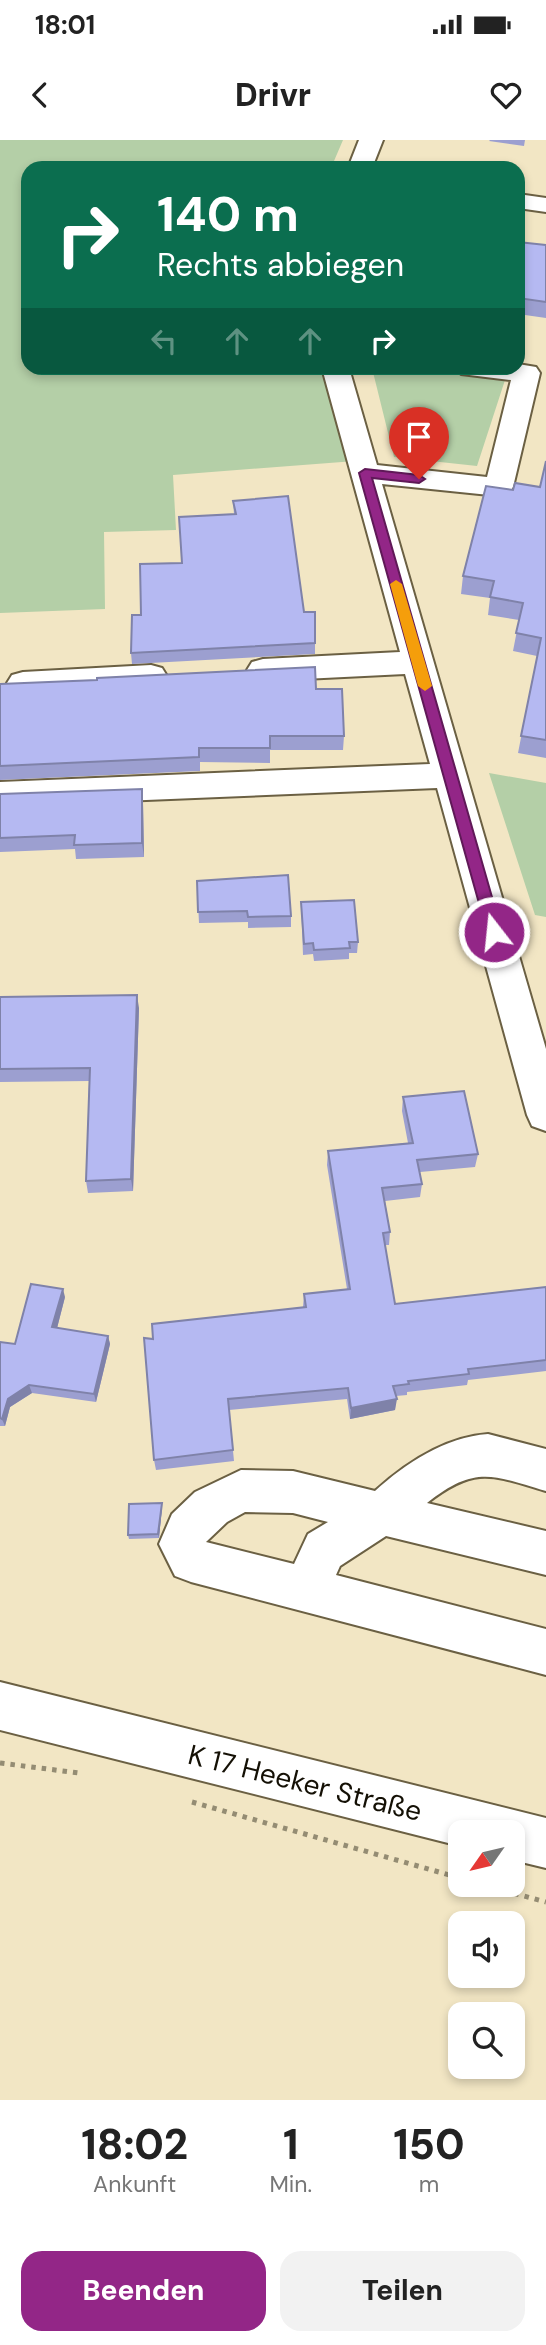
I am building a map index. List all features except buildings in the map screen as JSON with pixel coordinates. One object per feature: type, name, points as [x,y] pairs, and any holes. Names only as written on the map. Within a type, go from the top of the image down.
[{"type":"street","points":[[363,161],[371,140]]},
{"type":"street","points":[[525,202],[546,205]]},
{"type":"street","points":[[365,473],[499,487],[525,373]]},
{"type":"street","points":[[337,375],[546,1115]]},
{"type":"street","points":[[228,672],[418,662]]},
{"type":"street","points":[[23,683],[187,674]]},
{"type":"street","points":[[0,794],[450,775]]},
{"type":"street","points":[[317,1594],[313,1573],[324,1549],[382,1514],[418,1484],[460,1459],[488,1454],[546,1470]]},
{"type":"street","points":[[546,1553],[293,1492],[241,1491],[211,1507],[188,1529],[181,1544],[191,1560],[546,1652]]},
{"type":"street","name":"K 17 Heeker Straße","points":[[0,1706],[454,1820]]},
{"type":"street","points":[[525,1838],[546,1843]]},
{"type":"path","points":[[0,1763],[88,1774]]},
{"type":"path","points":[[181,1799],[448,1875]]},
{"type":"path","points":[[525,1896],[546,1902]]},
{"type":"green space","points":[[0,140],[343,140],[334,161],[21,161],[21,375],[330,375],[355,461],[173,475],[176,530],[104,532],[105,609],[0,613]]},
{"type":"green space","points":[[374,375],[465,375],[505,380],[477,466],[394,457]]},
{"type":"green space","points":[[489,773],[546,783],[546,917],[535,915]]},
{"type":"slow traffic","points":[[396,584],[425,686]]},
{"type":"route","points":[[419,479],[365,473],[494,932]]}]
